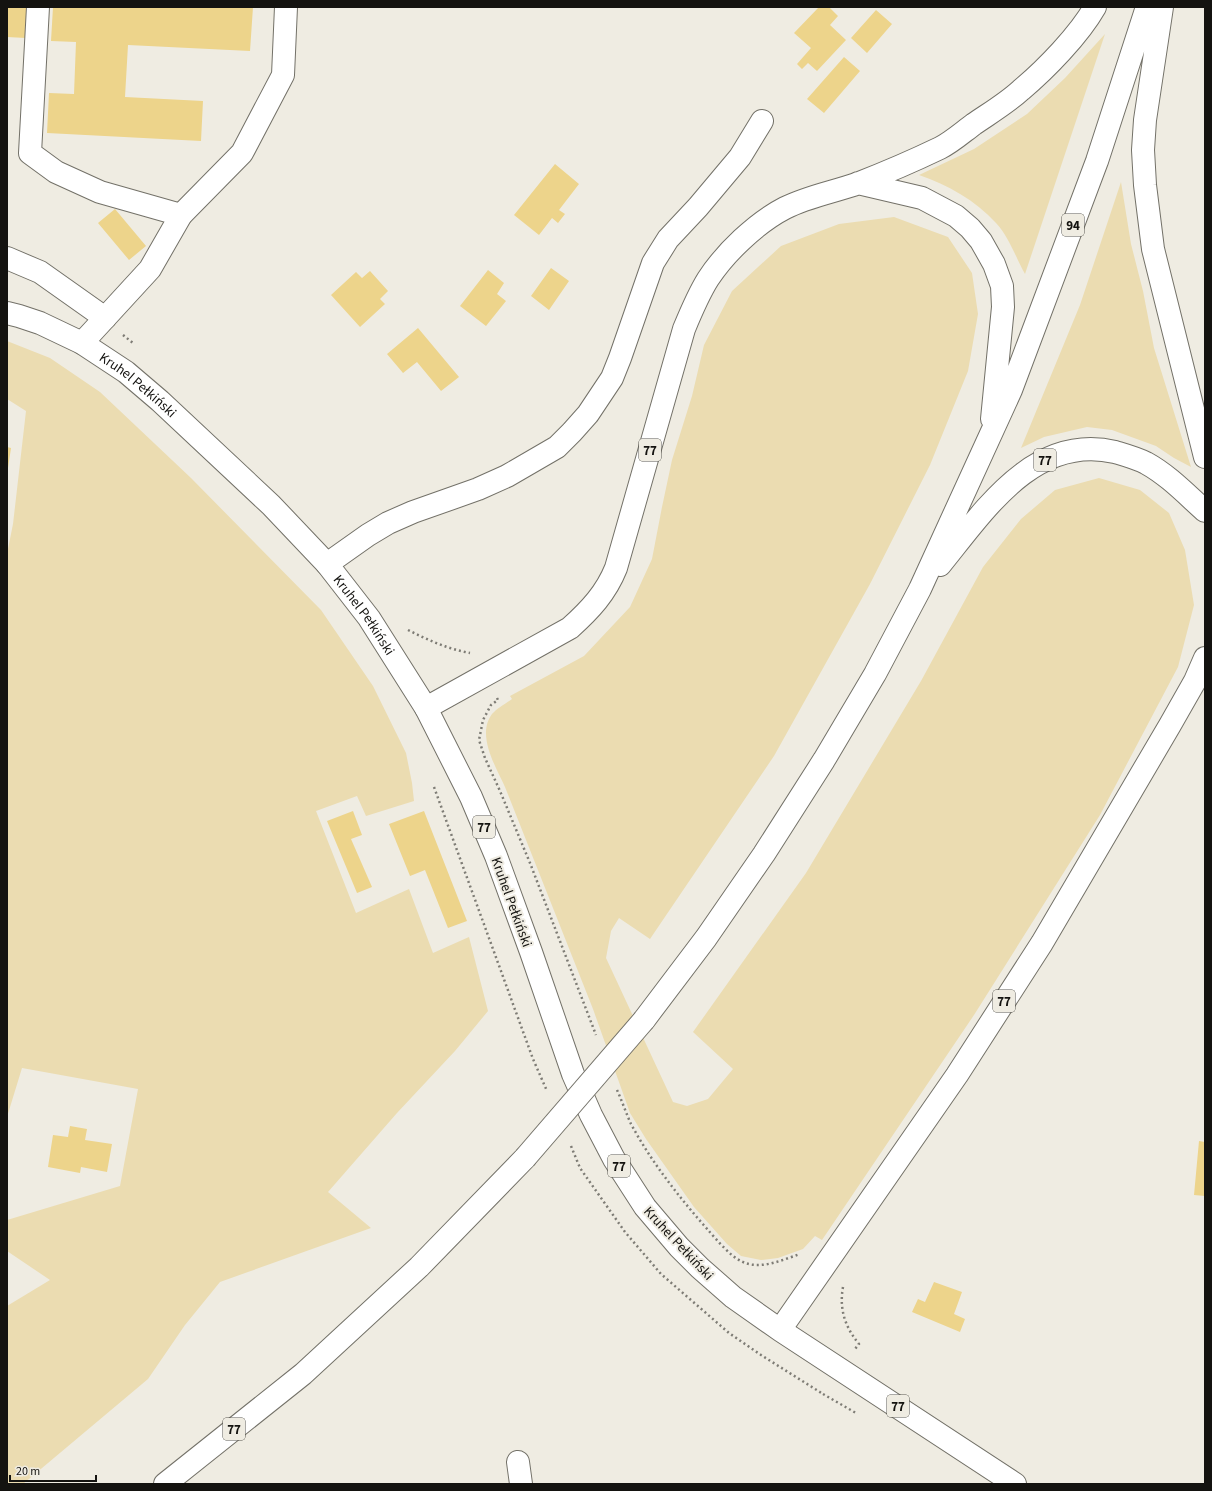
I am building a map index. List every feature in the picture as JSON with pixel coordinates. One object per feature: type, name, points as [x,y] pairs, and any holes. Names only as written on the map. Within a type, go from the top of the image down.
[{"type":"main road","points":[[38,7],[30,153],[56,172],[100,192],[181,215]]},
{"type":"main road","points":[[82,343],[150,269],[181,215],[242,153],[283,75],[286,7]]},
{"type":"main road","points":[[858,183],[941,147],[1021,91],[1087,22],[1095,7]]},
{"type":"main road","name":"94","points":[[920,589],[990,440],[1011,390],[1094,168],[1146,7]]},
{"type":"main road","points":[[1162,7],[1156,37],[1145,120],[1143,150],[1145,185],[1153,249],[1205,457]]},
{"type":"main road","points":[[327,564],[388,523],[413,512],[478,489],[507,476],[557,447],[572,432],[588,414],[612,378],[653,263],[668,239],[698,207],[740,157],[762,121]]},
{"type":"main road","name":"77","points":[[426,708],[570,628],[587,613],[602,596],[616,568],[684,329],[697,299],[708,279],[721,261],[750,232],[783,209],[800,201],[858,183],[922,198],[956,216],[970,228],[981,241],[994,264],[1002,286],[1003,307],[990,440]]},
{"type":"main road","points":[[7,258],[40,272],[105,318]]},
{"type":"main road","name":"Kruhel Pełkiński","points":[[7,313],[40,323],[82,343],[126,372],[160,401],[271,505],[327,564],[369,618],[426,708],[471,797],[496,856],[573,1074],[591,1115],[606,1145],[630,1185],[645,1207],[679,1247],[733,1297],[780,1330],[1015,1484]]},
{"type":"main road","name":"77","points":[[164,1484],[303,1374],[420,1267],[525,1158],[644,1020],[706,938],[764,854],[824,760],[874,674],[920,589],[986,509],[1020,475],[1039,462],[1074,450],[1105,450],[1128,456],[1145,463],[1167,477],[1205,511]]},
{"type":"main road","name":"77","points":[[780,1330],[957,1075],[1042,943],[1170,725],[1195,681],[1205,658]]},
{"type":"main road","points":[[518,1462],[521,1484]]},
{"type":"path","points":[[407,629],[457,651],[472,653],[474,656]]},
{"type":"path","points":[[496,696],[498,700],[491,706],[483,720],[479,740],[485,758],[530,863],[596,1037]]},
{"type":"path","points":[[434,785],[533,1059],[549,1095]]},
{"type":"path","points":[[616,1087],[631,1123],[656,1166],[689,1209],[721,1245],[741,1261],[754,1265],[776,1263],[805,1252]]},
{"type":"path","points":[[571,1146],[580,1168],[625,1232],[661,1274],[729,1333],[823,1394]]},
{"type":"path","points":[[840,1368],[859,1344],[847,1326],[841,1306],[842,1288],[844,1282]]},
{"type":"shaded area","points":[[1105,34],[1025,274],[1005,235],[988,215],[960,194],[940,183],[919,175],[974,149],[1027,114],[1065,78]]},
{"type":"shaded area","points":[[1121,182],[1131,244],[1143,291],[1154,348],[1191,467],[1156,446],[1112,430],[1087,427],[1044,437],[1021,448],[1080,305]]},
{"type":"shaded area","points":[[894,217],[948,237],[972,273],[978,314],[968,371],[930,465],[870,584],[774,756],[650,939],[619,918],[611,931],[606,958],[673,1102],[687,1106],[708,1099],[733,1069],[693,1032],[806,873],[921,681],[983,567],[1021,519],[1055,490],[1099,478],[1140,490],[1169,513],[1185,550],[1194,605],[1178,667],[1100,815],[974,1015],[822,1240],[815,1236],[803,1249],[778,1258],[761,1260],[741,1256],[727,1244],[694,1207],[646,1139],[630,1113],[593,1009],[505,787],[489,751],[486,731],[492,714],[512,699],[510,696],[584,656],[630,607],[652,559],[672,460],[692,396],[704,345],[732,291],[781,246],[839,224]]},
{"type":"shaded area","points":[[7,341],[50,358],[100,392],[191,478],[321,610],[373,686],[406,753],[412,783],[414,801],[366,816],[357,796],[316,811],[356,913],[409,889],[433,953],[469,937],[488,1011],[455,1051],[397,1113],[328,1192],[371,1228],[220,1282],[185,1325],[148,1379],[23,1484],[7,1484],[7,1306],[50,1280],[7,1251],[7,1220],[120,1186],[138,1089],[22,1068],[7,1117],[7,554],[13,524],[26,411],[7,399]]},
{"type":"building","points":[[8,7],[28,7],[26,38],[7,37]]},
{"type":"building","points":[[53,7],[253,7],[250,51],[128,45],[125,97],[203,101],[201,141],[47,133],[49,93],[74,94],[76,42],[51,41]]},
{"type":"building","points":[[819,7],[829,7],[838,16],[830,25],[846,40],[817,71],[808,63],[802,69],[797,64],[811,48],[794,33]]},
{"type":"building","points":[[876,10],[892,24],[867,53],[851,38]]},
{"type":"building","points":[[844,57],[860,71],[824,113],[807,99]]},
{"type":"building","points":[[555,164],[579,184],[559,210],[565,214],[558,223],[552,218],[539,235],[514,215]]},
{"type":"building","points":[[115,209],[146,246],[129,260],[98,223]]},
{"type":"building","points":[[551,268],[569,281],[549,310],[531,296]]},
{"type":"building","points":[[488,270],[504,283],[497,294],[506,301],[486,326],[460,306]]},
{"type":"building","points":[[370,271],[388,291],[380,299],[385,304],[360,327],[331,295],[356,272],[362,278]]},
{"type":"building","points":[[418,328],[459,377],[441,391],[417,362],[403,373],[387,354]]},
{"type":"building","points":[[7,447],[11,448],[8,468],[7,468]]},
{"type":"building","points":[[353,811],[362,835],[351,839],[372,887],[357,893],[327,821]]},
{"type":"building","points":[[424,811],[467,921],[448,928],[425,870],[410,876],[389,824]]},
{"type":"building","points":[[70,1126],[87,1129],[85,1140],[112,1144],[107,1172],[81,1167],[80,1173],[48,1167],[53,1135],[68,1137]]},
{"type":"building","points":[[1199,1141],[1205,1142],[1205,1196],[1194,1195]]},
{"type":"building","points":[[934,1282],[962,1292],[954,1314],[965,1319],[960,1332],[912,1312],[918,1299],[925,1302]]}]
